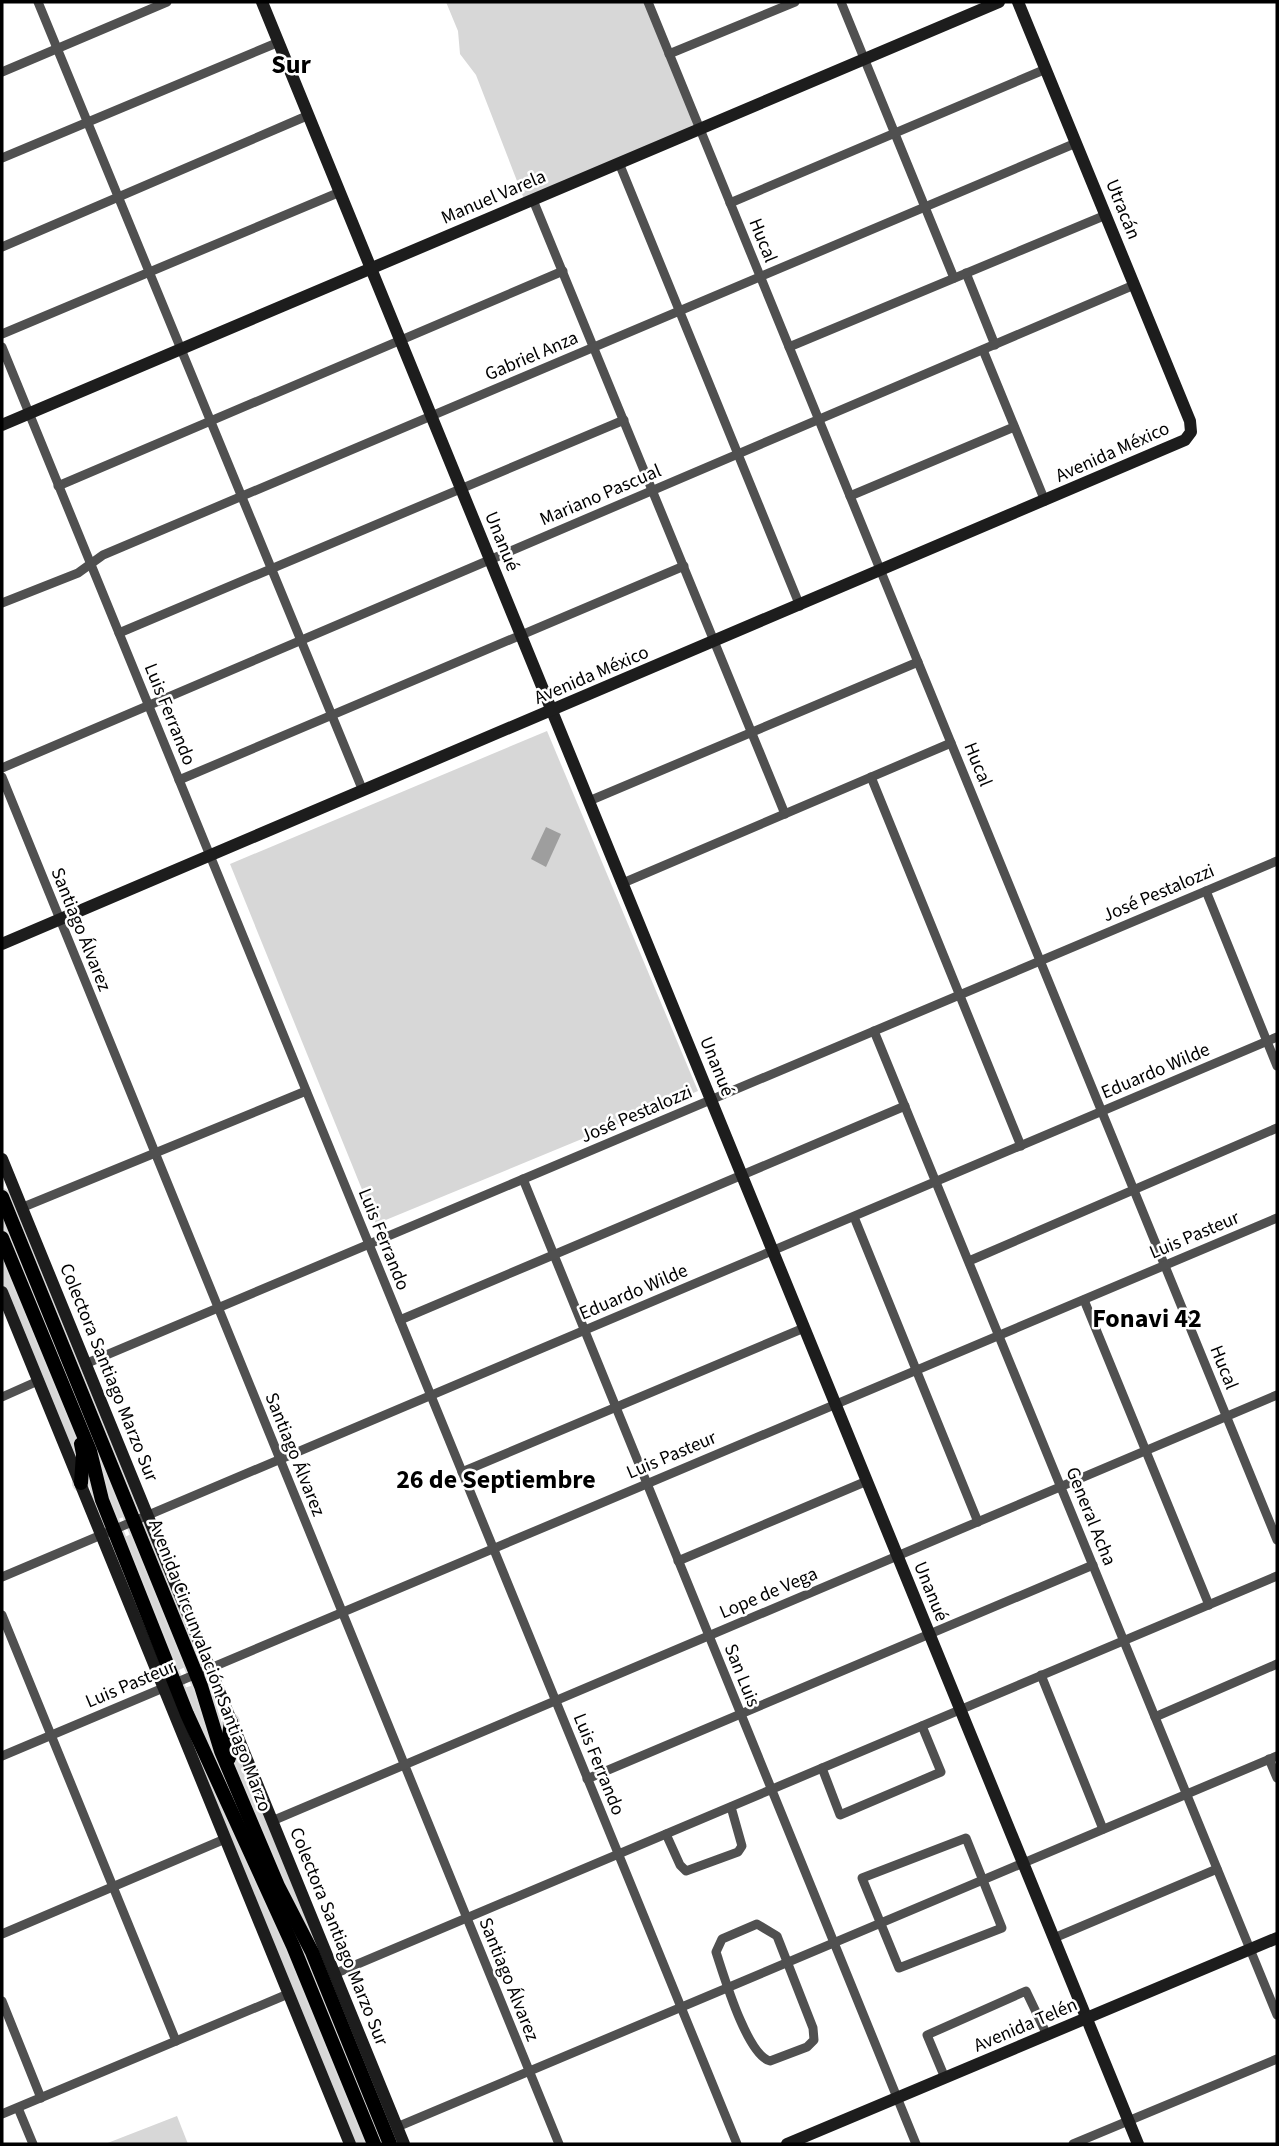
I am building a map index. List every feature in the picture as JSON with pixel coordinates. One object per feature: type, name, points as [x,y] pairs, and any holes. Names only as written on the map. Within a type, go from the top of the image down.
[{"type":"main road","name":"Avenida Circunvalación Santiago Marzo","points":[[2,1197],[142,1518],[203,1671],[219,1747],[280,1891],[312,1952],[390,2144]]},
{"type":"main road","name":"Avenida Circunvalación Santiago Marzo","points":[[2,1237],[91,1455],[108,1532],[169,1685],[293,1946],[374,2144]]},
{"type":"main road","points":[[56,1370],[83,1454],[81,1483]]},
{"type":"main road","points":[[231,1721],[227,1753],[250,1819]]},
{"type":"street","points":[[38,2],[363,791]]},
{"type":"street","points":[[2,72],[167,2]]},
{"type":"street","name":"Unanué","points":[[262,2],[1138,2144]]},
{"type":"street","name":"Hucal","points":[[648,2],[1277,1541]]},
{"type":"street","points":[[669,54],[795,2]]},
{"type":"street","points":[[841,2],[954,278]]},
{"type":"street","name":"Manuel Varela","points":[[2,425],[999,2]]},
{"type":"street","name":"Utracán","points":[[1018,2],[1190,421],[1191,432]]},
{"type":"street","points":[[2,158],[279,42]]},
{"type":"street","points":[[730,203],[1046,69]]},
{"type":"street","points":[[2,247],[309,115]]},
{"type":"street","name":"Gabriel Anza","points":[[2,603],[78,573],[103,555],[1076,143]]},
{"type":"street","points":[[619,163],[800,606]]},
{"type":"street","points":[[2,334],[340,192]]},
{"type":"street","points":[[533,200],[785,814]]},
{"type":"street","points":[[789,347],[1105,215]]},
{"type":"street","points":[[58,486],[563,271]]},
{"type":"street","points":[[967,273],[995,345]]},
{"type":"street","name":"Mariano Pascual","points":[[2,768],[1135,285]]},
{"type":"street","name":"Luis Ferrando","points":[[2,347],[737,2144]]},
{"type":"street","points":[[983,350],[1045,501]]},
{"type":"street","points":[[119,633],[624,420]]},
{"type":"street","points":[[850,496],[1014,427]]},
{"type":"street","name":"Avenida México","points":[[2,944],[881,572],[1183,441],[1191,432]]},
{"type":"street","points":[[179,780],[684,566]]},
{"type":"street","points":[[589,801],[918,662]]},
{"type":"street","points":[[622,883],[951,743]]},
{"type":"street","name":"Santiago Álvarez","points":[[2,777],[559,2144]]},
{"type":"street","points":[[871,777],[1021,1146]]},
{"type":"street","name":"José Pestalozzi","points":[[85,1364],[1277,861]]},
{"type":"street","points":[[1206,891],[1277,1066]]},
{"type":"street","name":"General Acha","points":[[874,1031],[1277,2015]]},
{"type":"street","name":"Eduardo Wilde","points":[[2,1577],[1277,1037]]},
{"type":"street","points":[[22,1208],[306,1091]]},
{"type":"street","points":[[400,1320],[905,1106]]},
{"type":"street","points":[[969,1261],[1277,1128]]},
{"type":"street","name":"Colectora Santiago Marzo Sur","points":[[2,1159],[85,1364],[142,1518]]},
{"type":"street","name":"San Luis","points":[[523,1179],[916,2144]]},
{"type":"street","points":[[853,1217],[978,1522]]},
{"type":"street","name":"Luis Pasteur","points":[[2,1756],[1277,1218]]},
{"type":"street","points":[[2,1292],[81,1483],[108,1532]]},
{"type":"street","points":[[1083,1300],[1209,1605]]},
{"type":"street","points":[[462,1472],[804,1328]]},
{"type":"street","points":[[2,1397],[38,1381]]},
{"type":"street","name":"Lope de Vega","points":[[272,1821],[1277,1395]]},
{"type":"street","points":[[678,1561],[867,1481]]},
{"type":"street","points":[[587,1779],[1093,1565]]},
{"type":"street","points":[[334,1974],[1277,1576]]},
{"type":"street","points":[[2,1615],[176,2041]]},
{"type":"street","points":[[1155,1717],[1277,1664]]},
{"type":"street","name":"Colectora Santiago Marzo Sur","points":[[203,1671],[231,1721],[404,2144]]},
{"type":"street","points":[[1041,1675],[1103,1829]]},
{"type":"street","points":[[169,1685],[225,1839],[350,2144]]},
{"type":"street","points":[[822,1768],[841,1815],[941,1772],[922,1726]]},
{"type":"street","points":[[397,2127],[1273,1757],[1277,1778]]},
{"type":"street","points":[[666,1834],[680,1865],[686,1871],[738,1852],[742,1846],[731,1807]]},
{"type":"street","points":[[966,1838],[1002,1928],[900,1968],[880,1923],[862,1878],[966,1838]]},
{"type":"street","points":[[2,1934],[225,1839]]},
{"type":"street","points":[[1054,1938],[1217,1869]]},
{"type":"street","points":[[757,1924],[769,1928],[777,1936],[814,2028],[814,2040],[807,2047],[770,2061],[762,2059],[727,1987],[716,1952],[722,1939],[757,1924]]},
{"type":"street","name":"Avenida Telén","points":[[787,2144],[1277,1938]]},
{"type":"street","points":[[945,2078],[927,2035],[1026,1991],[1047,2035]]},
{"type":"street","points":[[2,2114],[288,1994]]},
{"type":"street","points":[[2,2001],[41,2098]]},
{"type":"street","points":[[1073,2144],[1277,2059]]},
{"type":"street","points":[[18,2108],[33,2144]]},
{"type":"shaded area","points":[[446,2],[646,2],[698,126],[524,199],[476,75],[460,54],[458,31]]},
{"type":"shaded area","points":[[547,731],[698,1091],[376,1224],[230,864]]},
{"type":"shaded area","points":[[546,827],[561,834],[546,867],[531,859]]},
{"type":"shaded area","points":[[2,1210],[126,1516],[114,1518],[95,1452],[2,1225]]},
{"type":"shaded area","points":[[2,1249],[52,1371],[80,1449],[77,1467],[2,1283]]},
{"type":"shaded area","points":[[133,1533],[187,1666],[177,1671],[123,1538]]},
{"type":"shaded area","points":[[194,1685],[385,2144],[379,2144],[193,1716],[184,1688]]},
{"type":"shaded area","points":[[181,1716],[284,1939],[369,2144],[355,2144]]},
{"type":"shaded area","points":[[233,1738],[400,2144],[254,1818],[231,1752]]},
{"type":"shaded area","points":[[177,2116],[188,2144],[105,2144]]},
{"type":"district","name":"Sur","points":[[291,64]]},
{"type":"district","name":"Fonavi 42","points":[[1147,1318]]},
{"type":"district","name":"26 de Septiembre","points":[[496,1479]]}]
